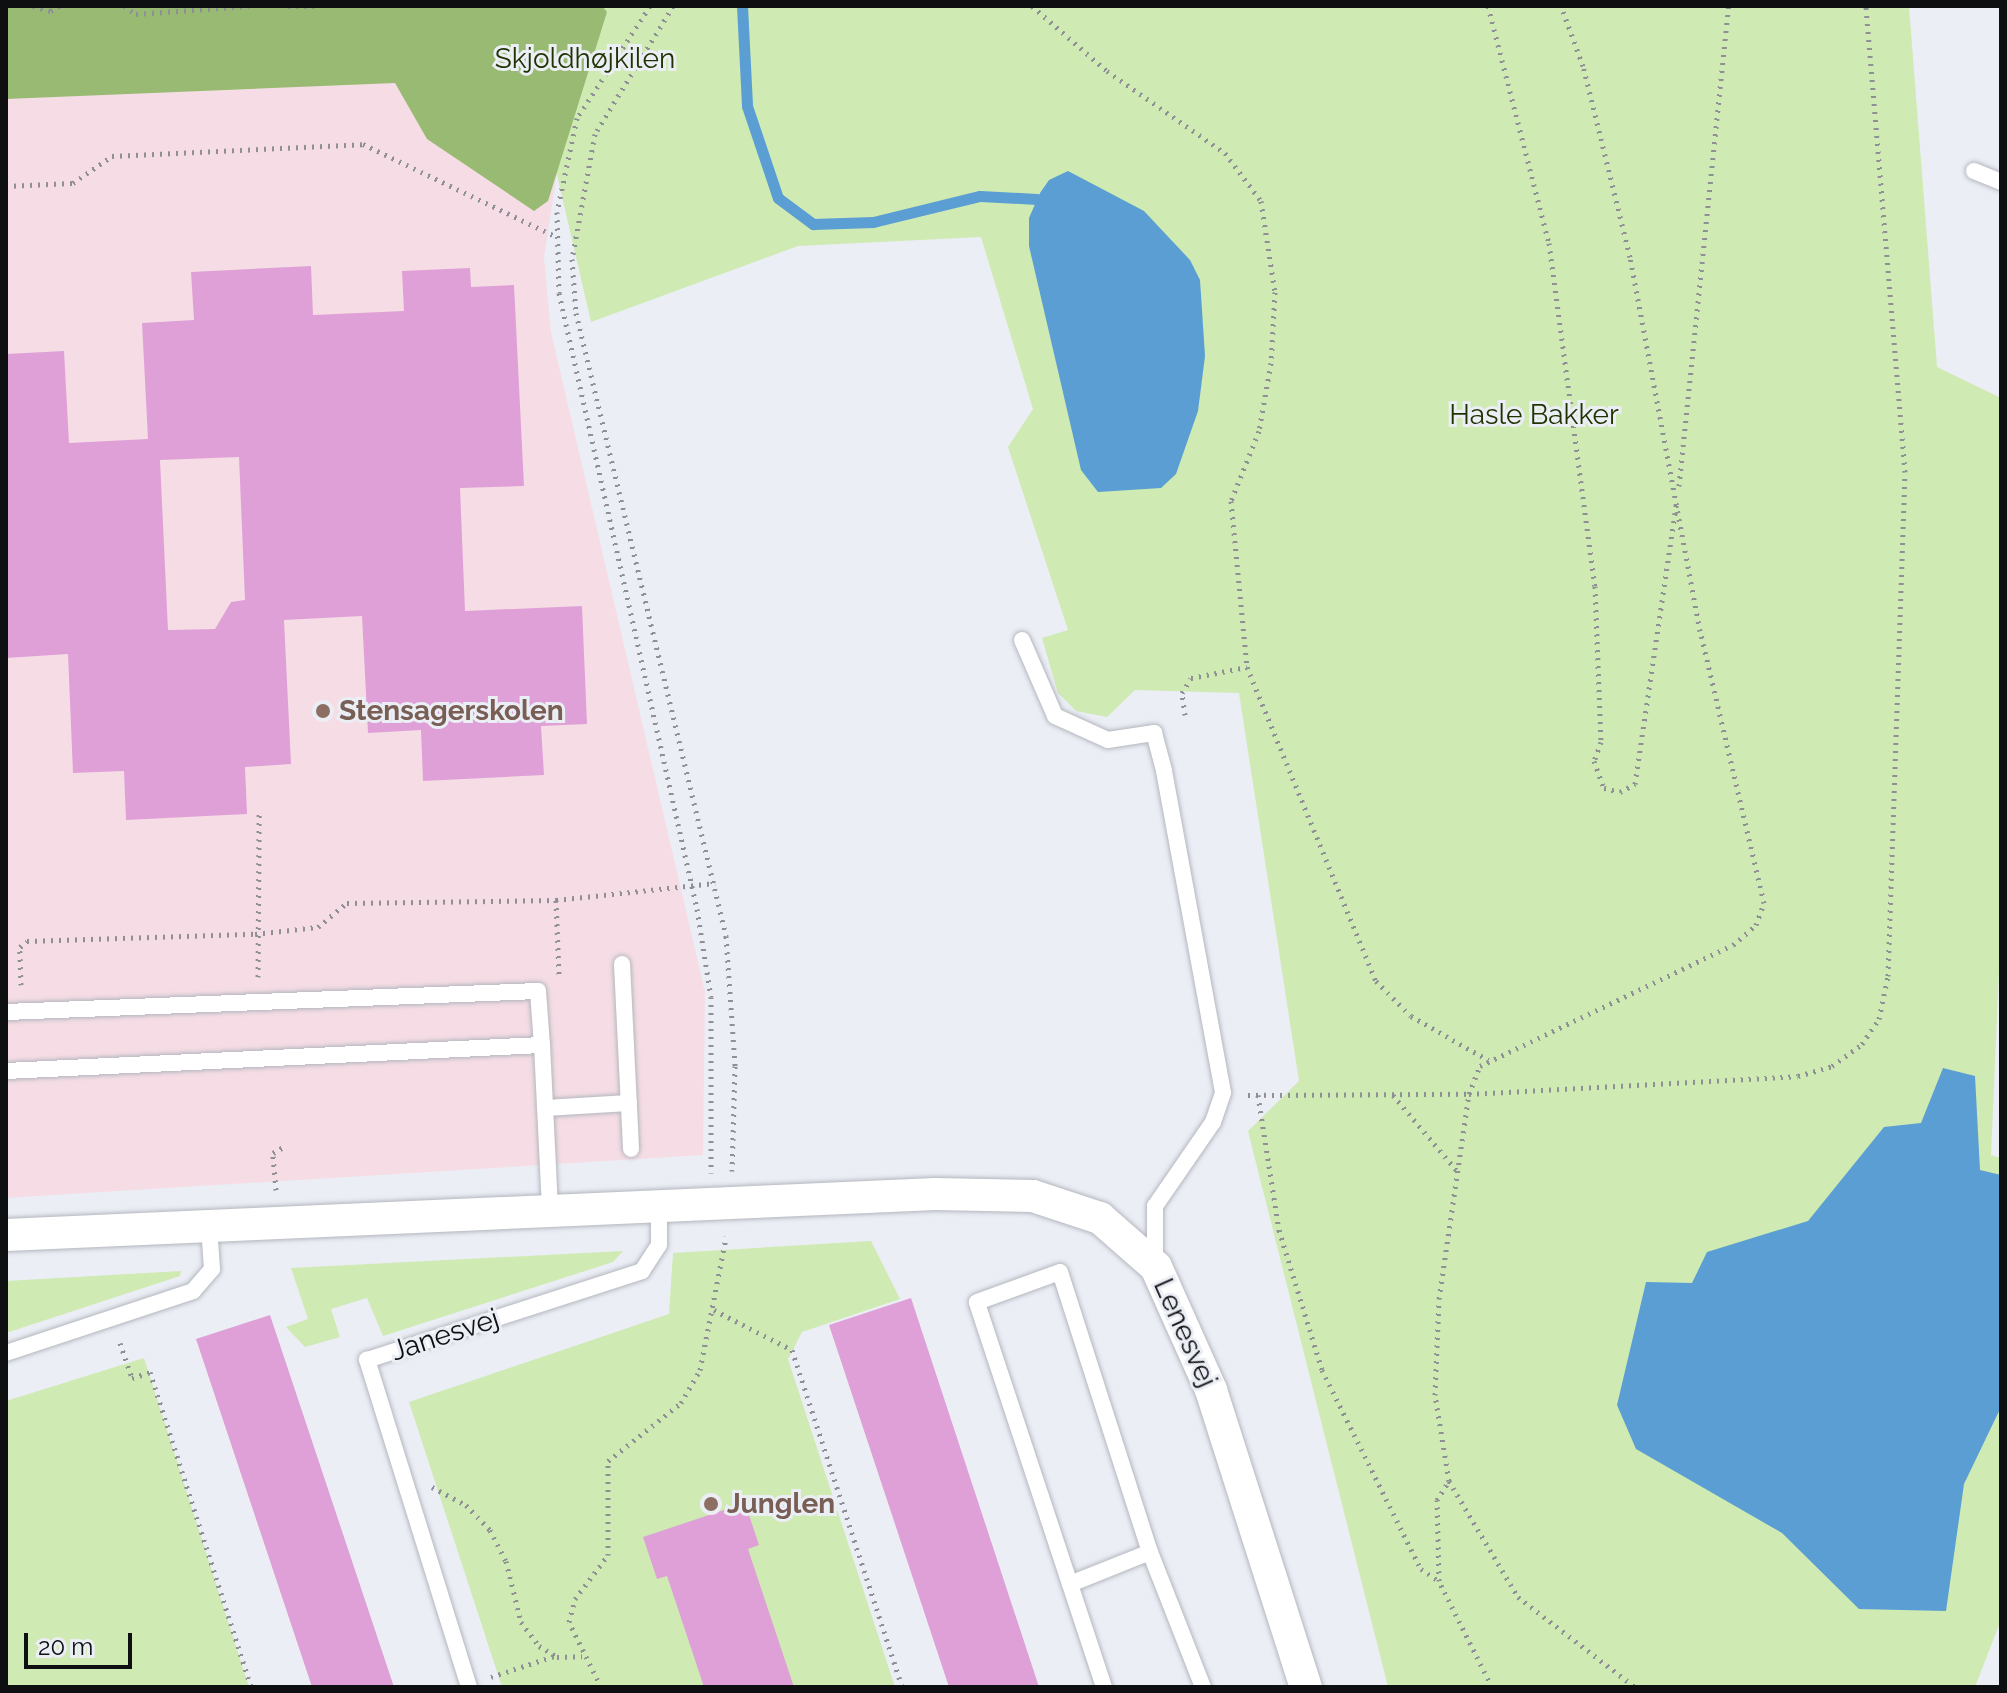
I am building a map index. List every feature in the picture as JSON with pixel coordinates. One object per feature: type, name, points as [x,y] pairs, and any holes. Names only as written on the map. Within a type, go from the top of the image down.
[{"type":"street","name":"Lenesvej","points":[[722,1202],[1033,1196],[1100,1218],[1156,1267],[1211,1390],[1304,1686]]},
{"type":"street","points":[[6,1235],[722,1202]]},
{"type":"lane","points":[[1974,171],[2001,182]]},
{"type":"lane","points":[[1022,640],[1055,716],[1108,740],[1154,733],[1223,1093],[1213,1122],[1155,1206],[1150,1239],[1156,1267]]},
{"type":"lane","points":[[622,964],[631,1149]]},
{"type":"lane","points":[[14,1012],[538,991],[550,1210]]},
{"type":"lane","points":[[6,1071],[542,1045]]},
{"type":"lane","points":[[545,1108],[629,1103]]},
{"type":"lane","name":"Janesvej","points":[[469,1687],[367,1360],[642,1271],[659,1245],[659,1204]]},
{"type":"lane","points":[[6,1353],[193,1291],[212,1269],[209,1226]]},
{"type":"lane","points":[[1104,1687],[977,1302],[1060,1272],[1150,1552],[1203,1687]]},
{"type":"lane","points":[[1070,1584],[1150,1552]]},
{"type":"path","points":[[33,6],[51,11],[60,6]]},
{"type":"path","points":[[124,6],[152,14],[249,6]]},
{"type":"path","points":[[288,6],[314,6]]},
{"type":"path","points":[[650,6],[577,118],[557,237],[566,323],[693,888],[711,997],[722,1202]]},
{"type":"path","points":[[601,1687],[582,1656],[569,1622],[575,1599],[608,1555],[608,1461],[681,1403],[700,1370],[714,1310],[732,1001],[715,883],[576,313],[572,259],[595,134],[673,6]]},
{"type":"path","points":[[1032,6],[1107,71],[1225,153],[1261,201],[1275,292],[1271,363],[1259,431],[1231,501],[1247,667],[1376,981],[1411,1016],[1489,1061]]},
{"type":"path","points":[[1488,6],[1549,243],[1595,586],[1601,742],[1594,761],[1604,788],[1620,792],[1635,784],[1678,493],[1729,6]]},
{"type":"path","points":[[1561,6],[1583,66],[1630,257],[1678,493],[1700,631],[1761,879],[1764,903],[1756,925],[1733,945],[1489,1061],[1469,1094],[1439,1299],[1435,1395],[1449,1481],[1518,1597],[1635,1687]]},
{"type":"path","points":[[1223,1093],[1469,1094],[1798,1076],[1832,1066],[1862,1044],[1879,1019],[1888,976],[1905,534],[1866,6]]},
{"type":"path","points":[[6,186],[73,183],[112,156],[363,144],[557,237]]},
{"type":"path","points":[[1185,715],[1182,693],[1191,678],[1247,667]]},
{"type":"path","points":[[259,814],[255,934],[259,1002]]},
{"type":"path","points":[[14,1012],[20,947],[27,941],[255,934],[318,927],[347,903],[556,900],[693,888],[715,883]]},
{"type":"path","points":[[1258,1095],[1279,1230],[1322,1370],[1398,1528],[1421,1569],[1439,1581]]},
{"type":"path","points":[[1393,1095],[1458,1172]]},
{"type":"path","points":[[279,1223],[273,1153],[285,1146]]},
{"type":"path","points":[[714,1310],[792,1350],[902,1687]]},
{"type":"path","points":[[112,1317],[132,1378],[150,1372],[251,1687]]},
{"type":"path","points":[[404,1478],[446,1491],[490,1530],[506,1561],[521,1622],[555,1656]]},
{"type":"path","points":[[1449,1481],[1437,1500],[1439,1581],[1492,1687]]},
{"type":"path","points":[[494,1676],[555,1656],[582,1656]]},
{"type":"shaded area","name":"Stensagerskolen","points":[[435,6],[557,173],[544,257],[551,332],[705,992],[703,1155],[6,1198],[6,26]]},
{"type":"green space","name":"Skjoldhøjkilen","points":[[6,6],[602,6],[607,12],[548,201],[534,211],[427,139],[395,83],[6,99]]},
{"type":"green space","name":"Hasle Bakker","points":[[518,6],[1909,6],[1937,367],[2001,398],[2001,925],[1991,1155],[2001,1158],[2001,1620],[1975,1687],[1388,1687],[1248,1131],[1299,1081],[1239,693],[1135,690],[1107,717],[1076,711],[1058,693],[1042,638],[1068,630],[1008,447],[1033,409],[981,237],[798,246],[591,322]]},
{"type":"green space","points":[[871,1241],[900,1299],[802,1332],[788,1359],[895,1687],[502,1687],[409,1402],[669,1314],[673,1253]]},
{"type":"green space","points":[[623,1251],[613,1262],[383,1336],[367,1298],[331,1309],[340,1337],[305,1347],[286,1327],[308,1319],[291,1268]]},
{"type":"green space","points":[[181,1271],[180,1276],[6,1333],[6,1281]]},
{"type":"green space","points":[[144,1358],[249,1687],[6,1687],[6,1401]]},
{"type":"water","points":[[1068,171],[1144,211],[1190,260],[1200,280],[1205,356],[1198,411],[1176,474],[1161,488],[1098,492],[1081,470],[1029,246],[1029,218],[1040,193],[1049,180]]},
{"type":"water","points":[[1943,1068],[1975,1076],[1980,1170],[2001,1175],[2001,1407],[1964,1484],[1946,1611],[1859,1609],[1782,1533],[1636,1449],[1617,1405],[1646,1282],[1692,1283],[1707,1252],[1808,1221],[1884,1127],[1921,1123]]},
{"type":"building","points":[[311,266],[313,315],[404,311],[402,271],[470,268],[471,287],[514,285],[524,486],[460,488],[465,611],[582,606],[587,724],[541,726],[544,775],[423,781],[421,730],[368,733],[362,616],[284,620],[291,764],[245,767],[247,814],[126,820],[124,771],[73,773],[68,654],[6,658],[6,354],[64,351],[69,443],[148,439],[142,323],[194,320],[191,272]],"holes":[[[239,457],[245,600],[231,602],[215,629],[168,630],[160,460]]]},
{"type":"building","points":[[911,1298],[1039,1687],[949,1687],[829,1325]]},
{"type":"building","points":[[270,1315],[394,1687],[312,1687],[196,1339]]},
{"type":"building","points":[[745,1503],[759,1545],[748,1549],[794,1687],[704,1687],[667,1576],[657,1579],[643,1537]]},
{"type":"waterway","points":[[742,6],[747,106],[778,198],[813,224],[873,222],[980,196],[1037,199]]},
{"type":"place","name":"Stensagerskolen","points":[[323,711]]},
{"type":"place","name":"Junglen","points":[[711,1504]]}]
